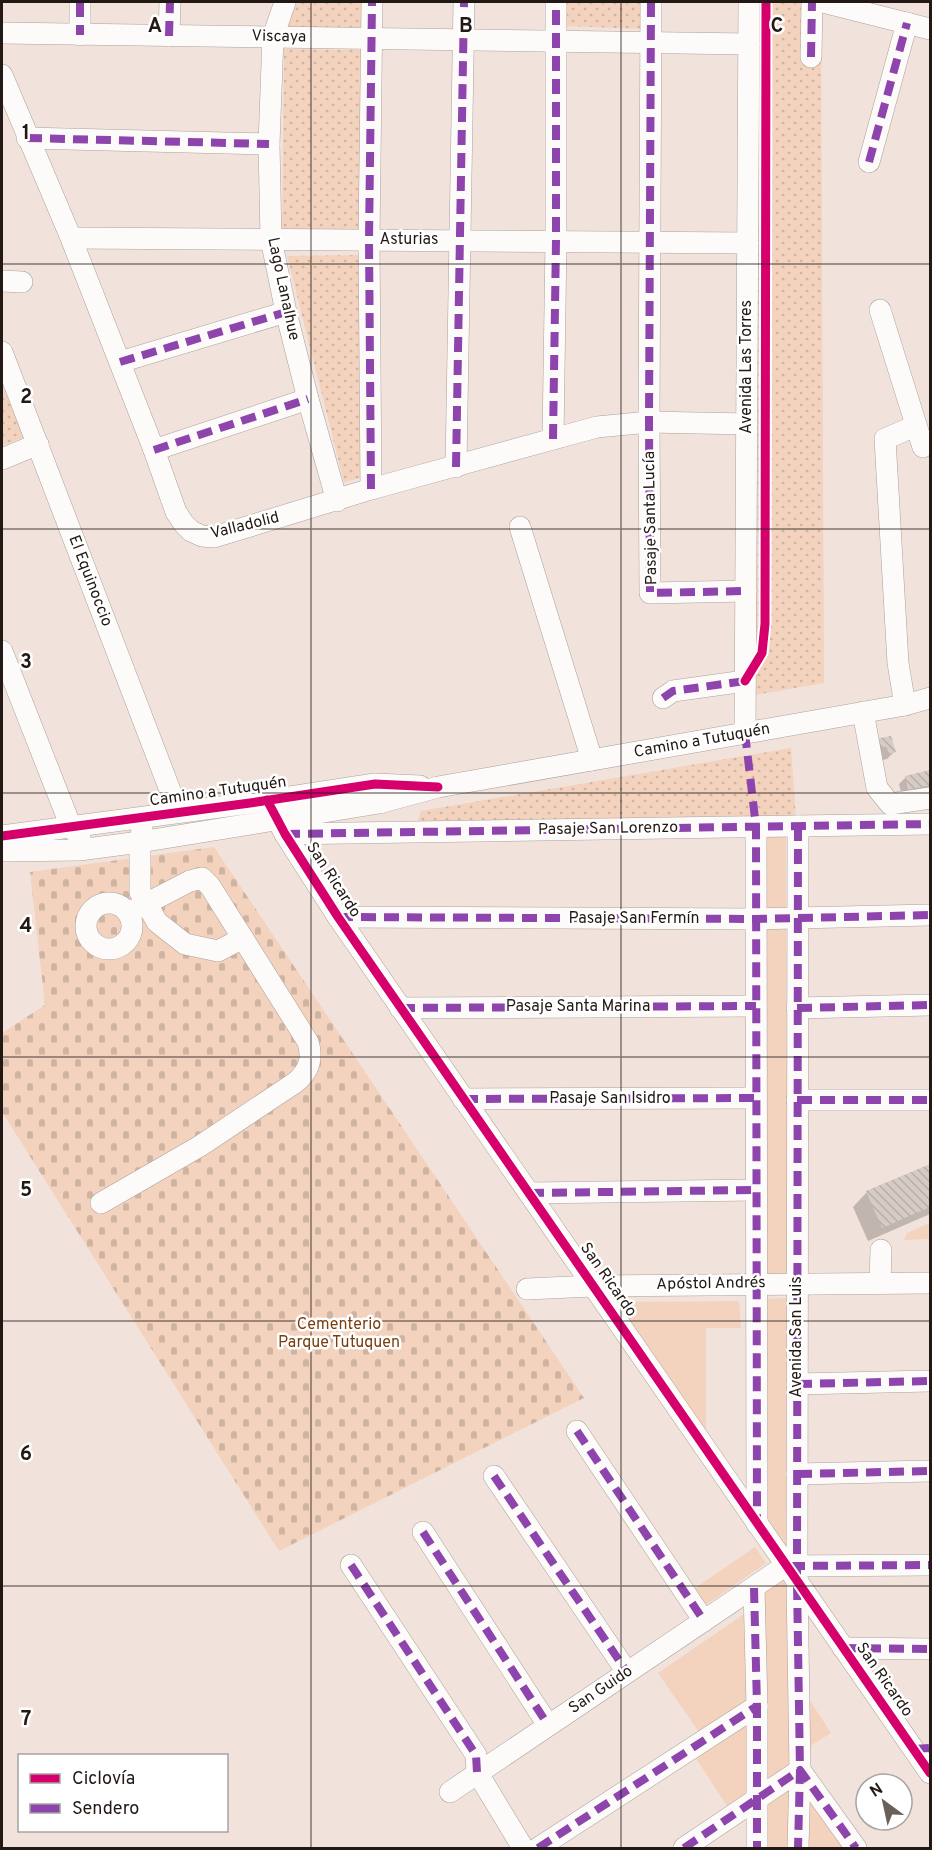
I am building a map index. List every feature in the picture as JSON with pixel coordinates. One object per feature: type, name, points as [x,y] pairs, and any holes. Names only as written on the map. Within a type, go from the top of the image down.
[{"type":"street","points":[[80,2],[80,34]]},
{"type":"street","points":[[169,36],[170,2]]},
{"type":"street","name":"Lago Lanalhue","points":[[285,2],[273,37],[269,144],[271,239],[286,312],[337,501]]},
{"type":"street","points":[[371,489],[369,240],[372,2]]},
{"type":"street","points":[[456,467],[464,2]]},
{"type":"street","points":[[553,440],[556,2]]},
{"type":"street","points":[[649,422],[651,2]]},
{"type":"street","name":"Avenida Las Torres","points":[[745,733],[749,2]]},
{"type":"street","points":[[811,57],[812,2]]},
{"type":"street","points":[[823,2],[930,29]]},
{"type":"street","points":[[869,162],[907,23]]},
{"type":"street","name":"Viscaya","points":[[2,33],[749,44]]},
{"type":"street","name":"Valladolid","points":[[2,75],[71,238],[176,512],[191,531],[202,536],[214,537],[371,489],[597,427],[649,422],[747,424]]},
{"type":"street","points":[[27,138],[269,144]]},
{"type":"street","name":"Asturias","points":[[71,238],[748,243]]},
{"type":"street","points":[[880,310],[922,447]]},
{"type":"street","points":[[120,362],[286,312]]},
{"type":"street","name":"El Equinoccio","points":[[2,352],[173,798],[176,812]]},
{"type":"street","points":[[154,450],[308,399]]},
{"type":"street","name":"Pasaje Santa Lucía","points":[[649,422],[650,592],[746,591]]},
{"type":"street","points":[[905,705],[898,663],[885,439],[915,426]]},
{"type":"street","points":[[2,459],[38,444]]},
{"type":"street","points":[[520,527],[592,760]]},
{"type":"street","points":[[2,651],[71,826],[91,848]]},
{"type":"street","points":[[663,698],[673,692],[745,681]]},
{"type":"street","name":"Camino a Tutuquén","points":[[2,851],[91,848],[281,827],[438,787],[905,705],[930,698]]},
{"type":"street","points":[[863,712],[877,788],[890,804],[930,798]]},
{"type":"street","name":"Camino a Tutuquén","points":[[2,836],[267,801],[375,784],[438,787]]},
{"type":"street","name":"San Ricardo","points":[[267,801],[338,917],[400,1008],[757,1524],[793,1571],[843,1648],[922,1748],[930,1773]]},
{"type":"street","points":[[137,908],[140,892],[140,842],[145,817]]},
{"type":"street","name":"Pasaje San Lorenzo","points":[[281,827],[756,827],[930,824]]},
{"type":"street","name":"Avenida San Luis","points":[[798,826],[797,1474],[793,1571],[801,1770],[798,1848]]},
{"type":"street","points":[[756,827],[757,1524]]},
{"type":"street","points":[[101,1203],[200,1146],[296,1082],[309,1066],[311,1053],[308,1041],[210,886],[202,878],[190,881],[137,908]]},
{"type":"street","points":[[137,908],[185,944],[218,951],[243,938]]},
{"type":"street","name":"Pasaje San Fermín","points":[[338,917],[756,920],[930,915]]},
{"type":"street","points":[[797,1008],[930,1005]]},
{"type":"street","name":"Pasaje Santa Marina","points":[[400,1008],[756,1006]]},
{"type":"street","name":"Pasaje San Isidro","points":[[463,1099],[756,1098]]},
{"type":"street","points":[[797,1100],[930,1100]]},
{"type":"street","points":[[529,1193],[756,1190]]},
{"type":"street","points":[[880,1283],[881,1250]]},
{"type":"street","name":"Apóstol Andrés","points":[[527,1289],[593,1286],[930,1283]]},
{"type":"street","points":[[797,1384],[930,1381]]},
{"type":"street","points":[[577,1431],[704,1621]]},
{"type":"street","points":[[797,1474],[930,1471]]},
{"type":"street","points":[[494,1476],[627,1672]]},
{"type":"street","points":[[423,1532],[548,1725]]},
{"type":"street","points":[[351,1565],[476,1755],[477,1772],[523,1848]]},
{"type":"street","points":[[758,1848],[754,1588],[793,1571],[930,1565]]},
{"type":"street","name":"San Guido","points":[[450,1792],[754,1588]]},
{"type":"street","points":[[843,1648],[930,1649]]},
{"type":"street","points":[[538,1848],[757,1706]]},
{"type":"street","points":[[684,1848],[801,1770],[856,1848]]},
{"type":"green space","points":[[292,2],[367,2],[366,45],[277,43]]},
{"type":"green space","points":[[565,2],[642,2],[643,29],[565,26]]},
{"type":"green space","points":[[758,2],[803,2],[821,32],[824,683],[754,695]]},
{"type":"green space","points":[[284,49],[362,50],[360,232],[282,234]]},
{"type":"green space","points":[[359,255],[365,477],[344,482],[287,256]]},
{"type":"green space","points":[[2,385],[24,437],[2,446]]},
{"type":"green space","points":[[791,748],[796,819],[417,823],[421,811]]},
{"type":"green space","points":[[759,836],[786,836],[786,911],[759,911]]},
{"type":"green space","name":"Cementerio Parque Tutuquen","points":[[214,847],[584,1398],[279,1551],[2,1112],[2,1033],[45,1005],[30,872]]},
{"type":"green space","points":[[763,924],[786,924],[788,1278],[761,1277]]},
{"type":"green space","points":[[930,1223],[930,1239],[904,1240],[907,1233]]},
{"type":"green space","points":[[789,1298],[789,1554],[759,1516],[760,1299]]},
{"type":"green space","points":[[739,1301],[741,1328],[706,1328],[706,1432],[611,1302]]},
{"type":"green space","points":[[755,1547],[766,1563],[701,1608],[691,1591]]},
{"type":"green space","points":[[782,1578],[789,1591],[792,1770],[765,1787],[763,1592]]},
{"type":"green space","points":[[747,1612],[750,1700],[699,1732],[658,1673]]},
{"type":"green space","points":[[805,1693],[831,1733],[805,1749]]},
{"type":"green space","points":[[751,1720],[747,1797],[729,1809],[695,1757]]},
{"type":"green space","points":[[805,1783],[851,1848],[804,1848]]},
{"type":"green space","points":[[791,1784],[790,1848],[764,1848],[764,1801]]},
{"type":"building","points":[[891,736],[896,752],[888,754],[887,747],[871,750],[869,740]]},
{"type":"building","points":[[930,770],[930,785],[908,790],[905,776]]},
{"type":"building","points":[[930,1164],[930,1207],[882,1228],[866,1191]]},
{"type":"marked path","points":[[80,2],[80,35]]},
{"type":"marked path","points":[[169,36],[170,2]]},
{"type":"marked path","points":[[371,489],[369,240],[372,2]]},
{"type":"marked path","points":[[456,467],[464,2]]},
{"type":"marked path","points":[[553,439],[556,2]]},
{"type":"marked path","points":[[651,2],[650,593],[746,591]]},
{"type":"marked path","points":[[811,57],[812,2]]},
{"type":"marked path","points":[[869,162],[907,23]]},
{"type":"marked path","points":[[27,138],[269,144]]},
{"type":"marked path","points":[[120,362],[286,312]]},
{"type":"marked path","points":[[154,450],[308,399]]},
{"type":"marked path","points":[[663,698],[673,691],[745,681]]},
{"type":"marked path","points":[[745,733],[756,827],[757,1521]]},
{"type":"marked path","points":[[285,834],[930,824]]},
{"type":"marked path","points":[[798,826],[797,1582],[800,1770],[798,1848]]},
{"type":"marked path","points":[[338,917],[756,919],[930,915]]},
{"type":"marked path","points":[[797,1008],[930,1005]]},
{"type":"marked path","points":[[400,1008],[756,1006]]},
{"type":"marked path","points":[[463,1099],[756,1098]]},
{"type":"marked path","points":[[797,1100],[930,1100]]},
{"type":"marked path","points":[[529,1193],[756,1190]]},
{"type":"marked path","points":[[797,1384],[930,1381]]},
{"type":"marked path","points":[[577,1431],[704,1621]]},
{"type":"marked path","points":[[797,1474],[930,1471]]},
{"type":"marked path","points":[[494,1476],[627,1672]]},
{"type":"marked path","points":[[423,1532],[548,1725]]},
{"type":"marked path","points":[[351,1565],[476,1755],[477,1772]]},
{"type":"marked path","points":[[790,1566],[930,1565]]},
{"type":"marked path","points":[[754,1588],[757,1848]]},
{"type":"marked path","points":[[843,1648],[930,1649]]},
{"type":"marked path","points":[[538,1848],[757,1706]]},
{"type":"marked path","points":[[914,1749],[930,1748]]},
{"type":"marked path","points":[[684,1848],[800,1770],[856,1848]]},
{"type":"cycle path","points":[[745,681],[762,653],[765,624],[766,2]]},
{"type":"cycle path","points":[[2,836],[375,784],[438,787]]},
{"type":"cycle path","points":[[267,800],[285,834],[338,917],[930,1773]]}]
